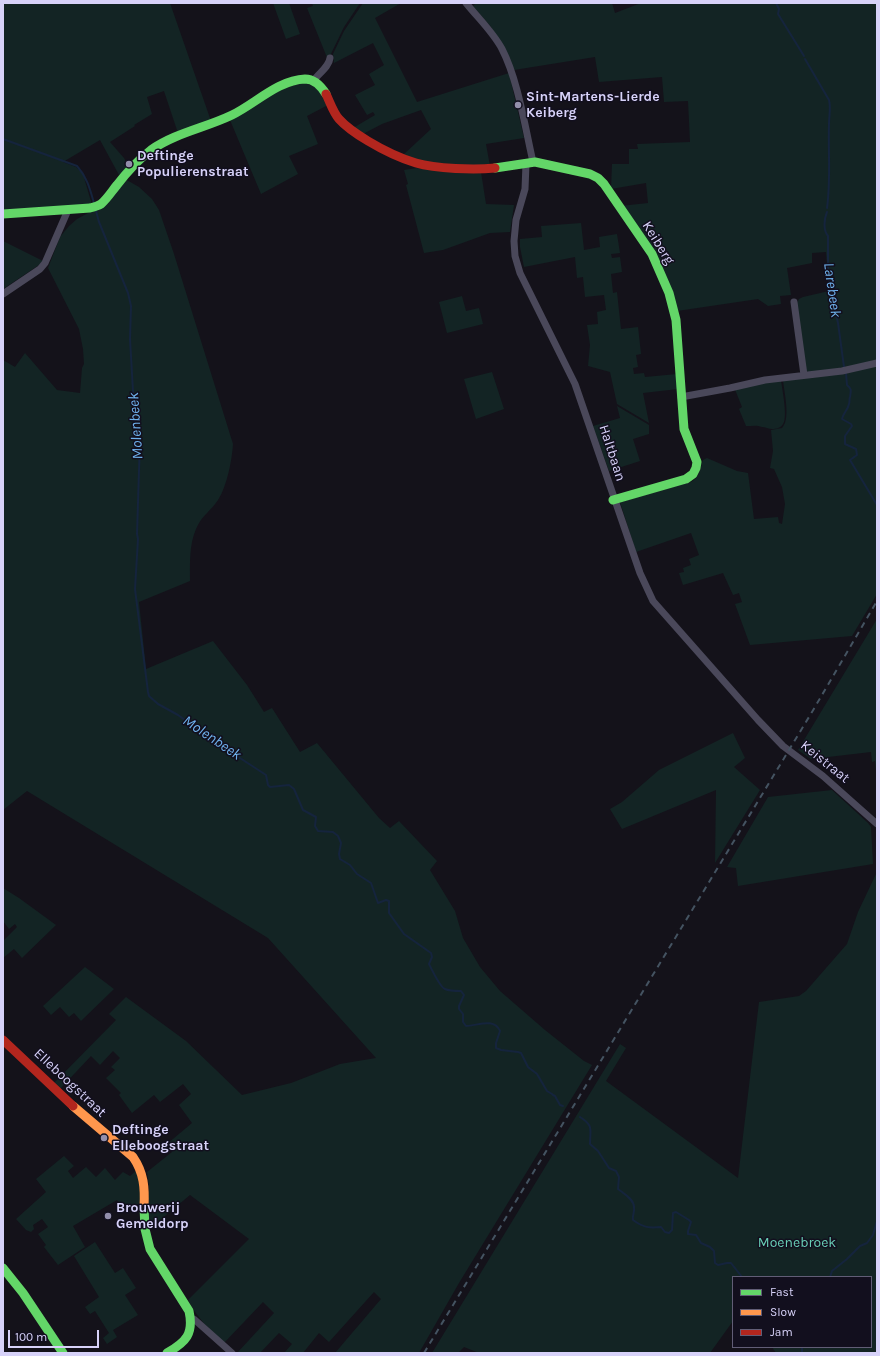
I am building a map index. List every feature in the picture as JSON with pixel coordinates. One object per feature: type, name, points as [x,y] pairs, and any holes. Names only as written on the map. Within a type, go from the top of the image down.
[{"type":"street","name":"Haltbaan","points":[[466,3],[494,36],[502,48],[512,72],[529,163],[525,189],[516,220],[514,241],[515,256],[520,273],[575,384],[613,500],[640,573],[653,601],[758,720]]},
{"type":"street","points":[[314,80],[329,63],[330,58]]},
{"type":"street","points":[[3,214],[90,208],[100,205],[134,164],[149,151],[163,142],[233,115],[264,95],[284,85],[306,79],[314,80],[320,85],[338,117],[348,128],[404,159],[426,165],[478,169],[502,168],[529,163]]},
{"type":"street","name":"Keiberg","points":[[529,163],[578,171],[600,179],[652,254],[664,280],[674,311],[685,436],[697,456],[696,470],[693,476],[686,479],[613,500]]},
{"type":"street","points":[[3,294],[45,264],[68,210]]},
{"type":"street","points":[[794,302],[804,375]]},
{"type":"street","points":[[681,397],[766,380],[842,371],[877,363]]},
{"type":"street","name":"Keistraat","points":[[758,720],[783,746],[823,776],[877,824]]},
{"type":"street","name":"Elleboogstraat","points":[[3,1040],[60,1095],[137,1161],[142,1170],[145,1186],[143,1218],[144,1233],[152,1253],[189,1311],[191,1318]]},
{"type":"street","points":[[3,1268],[63,1353]]},
{"type":"street","points":[[167,1353],[185,1340],[190,1330],[191,1318],[232,1353]]},
{"type":"green space","points":[[3,3],[170,3],[211,121],[178,133],[164,91],[147,97],[152,114],[110,142],[124,158],[128,166],[119,175],[100,140],[63,162],[76,167],[83,174],[92,205],[3,212]]},
{"type":"green space","points":[[273,3],[289,3],[300,34],[286,39]]},
{"type":"green space","points":[[312,3],[360,3],[344,27],[328,60],[307,8],[313,6]]},
{"type":"green space","points":[[363,3],[401,3],[375,18],[417,102],[509,73],[524,138],[486,144],[490,166],[429,163],[403,155],[431,129],[421,110],[382,124],[363,134],[353,128],[375,115],[373,112],[367,115],[355,95],[375,85],[369,74],[384,65],[373,43],[334,63],[333,54],[344,31]]},
{"type":"green space","points":[[476,3],[612,3],[615,13],[641,3],[877,3],[877,361],[811,373],[806,371],[796,305],[799,299],[803,297],[829,291],[826,252],[812,253],[812,263],[787,268],[791,295],[780,296],[781,304],[768,306],[758,299],[677,311],[674,298],[620,206],[648,203],[646,183],[611,189],[612,164],[629,164],[629,149],[638,149],[637,144],[690,142],[688,101],[664,102],[662,77],[599,82],[595,57],[514,70],[491,27],[473,6]]},
{"type":"green space","points":[[302,83],[315,87],[328,105],[307,116],[318,144],[289,156],[298,174],[261,194],[230,120],[279,90]]},
{"type":"green space","points":[[417,168],[481,172],[486,204],[514,205],[510,232],[490,233],[443,250],[424,253],[406,185],[408,184],[404,170]]},
{"type":"green space","points":[[125,179],[139,187],[152,199],[159,210],[233,444],[232,458],[224,488],[218,500],[201,520],[192,541],[190,555],[190,581],[139,602],[146,669],[213,641],[247,685],[264,712],[272,708],[300,752],[317,743],[379,818],[390,828],[399,821],[437,861],[430,870],[455,911],[463,938],[480,967],[500,991],[545,1030],[584,1061],[592,1065],[459,1283],[419,1353],[335,1353],[381,1299],[374,1292],[329,1342],[319,1333],[303,1353],[284,1353],[292,1344],[279,1333],[260,1353],[237,1353],[274,1313],[263,1302],[224,1343],[200,1318],[188,1300],[249,1239],[190,1195],[147,1231],[149,1185],[147,1172],[172,1152],[167,1144],[192,1123],[179,1105],[191,1094],[183,1084],[160,1102],[154,1095],[132,1113],[119,1095],[121,1093],[106,1078],[115,1070],[111,1067],[120,1058],[113,1051],[100,1065],[91,1056],[60,1089],[54,1083],[116,1020],[109,1014],[126,997],[186,1041],[242,1095],[291,1083],[340,1064],[376,1058],[268,938],[27,791],[3,810],[3,360],[15,367],[25,353],[57,390],[80,393],[82,368],[84,364],[79,329],[48,268],[60,237],[69,226],[77,219],[90,212]]},
{"type":"green space","points":[[581,223],[584,250],[600,247],[599,237],[617,234],[620,253],[611,254],[612,258],[620,257],[622,272],[611,274],[613,293],[617,292],[621,329],[638,327],[641,354],[636,355],[638,367],[633,368],[634,374],[644,373],[645,377],[677,374],[678,389],[643,393],[649,423],[617,404],[610,372],[588,366],[590,345],[587,325],[598,324],[597,312],[606,310],[604,295],[585,297],[583,277],[577,278],[575,257],[524,267],[520,239],[542,237],[541,226]]},
{"type":"green space","points":[[3,241],[43,261],[3,289]]},
{"type":"green space","points":[[462,296],[466,311],[479,308],[483,324],[447,333],[439,302]]},
{"type":"green space","points":[[877,364],[877,594],[852,636],[750,645],[735,604],[742,602],[739,593],[733,595],[723,573],[683,585],[679,573],[684,572],[683,568],[691,565],[689,559],[699,555],[691,533],[636,552],[620,502],[691,482],[698,475],[703,460],[707,458],[737,471],[748,473],[754,519],[778,517],[779,523],[782,524],[785,504],[782,487],[774,469],[770,468],[773,451],[771,430],[782,428],[785,424],[787,412],[783,380]]},
{"type":"green space","points":[[492,372],[504,409],[476,419],[464,379]]},
{"type":"green space","points":[[781,380],[785,409],[782,425],[778,428],[772,429],[758,426],[746,426],[739,409],[742,407],[734,387]]},
{"type":"green space","points":[[617,406],[649,425],[649,434],[633,439],[640,461],[609,471],[593,426],[620,418]]},
{"type":"green space","points":[[877,619],[877,779],[875,761],[872,762],[871,752],[811,759],[798,750]]},
{"type":"green space","points":[[733,733],[745,758],[734,767],[760,790],[715,863],[716,790],[622,829],[610,809],[622,802],[659,770]]},
{"type":"green space","points":[[832,790],[871,827],[873,864],[738,886],[736,868],[727,867],[768,797]]},
{"type":"green space","name":"Moenebroek","points":[[877,870],[877,1353],[776,1353],[773,1348],[872,1348],[872,1276],[732,1276],[732,1322],[710,1353],[479,1353],[464,1347],[458,1353],[432,1353],[620,1044],[626,1048],[606,1081],[738,1178],[759,1002],[799,996],[806,991],[847,944],[858,912]]},
{"type":"green space","points":[[3,888],[56,925],[22,958],[14,949],[3,958],[3,941],[17,927],[15,924],[9,929],[3,921]]},
{"type":"green space","points":[[85,967],[114,989],[81,1021],[74,1013],[69,1017],[60,1007],[51,1015],[43,1006]]},
{"type":"green space","points":[[64,1156],[74,1166],[68,1171],[73,1178],[86,1167],[96,1177],[105,1168],[115,1180],[123,1172],[130,1176],[137,1170],[140,1203],[125,1211],[117,1200],[73,1226],[85,1247],[58,1265],[44,1247],[46,1245],[38,1234],[48,1227],[42,1219],[33,1225],[34,1229],[31,1232],[26,1230],[16,1219],[46,1192],[36,1179]]},
{"type":"green space","points":[[95,1242],[115,1273],[123,1268],[136,1288],[125,1295],[138,1315],[113,1330],[117,1337],[107,1344],[103,1338],[109,1333],[95,1311],[90,1314],[85,1307],[99,1297],[74,1256]]},
{"type":"waterway","name":"Larebeek","points":[[776,3],[779,9],[778,14],[804,56]]},
{"type":"waterway","name":"Larebeek","points":[[805,59],[830,103],[827,208]]},
{"type":"waterway","name":"Molenbeek","points":[[3,139],[77,166],[86,179],[94,203]]},
{"type":"waterway","name":"Molenbeek","points":[[96,211],[99,222],[128,293],[131,306],[130,339],[135,426],[138,430],[140,439],[138,539],[135,589],[149,696],[158,704],[178,715],[266,775],[268,785],[270,787],[289,785],[294,789],[303,810],[316,817],[315,826],[318,831],[333,832],[338,836],[341,843],[339,854],[340,859],[350,865],[357,874],[371,883],[378,903],[386,900],[389,901],[389,913],[404,934],[431,953],[432,957],[429,964],[443,988],[447,990],[461,991],[464,995],[459,1009],[463,1014],[463,1022],[466,1026],[485,1023],[494,1024],[500,1031],[496,1048],[521,1053],[528,1067],[537,1074],[547,1091],[552,1094]]},
{"type":"waterway","name":"Larebeek","points":[[827,212],[824,224],[825,231],[828,236],[828,272],[830,289],[838,323],[844,367]]},
{"type":"waterway","name":"Larebeek","points":[[846,373],[847,385],[851,392],[849,403],[842,419],[852,426],[845,436],[845,444],[856,449],[857,455],[850,460],[877,505]]},
{"type":"waterway","name":"Molenbeek","points":[[553,1095],[560,1105],[563,1106]]},
{"type":"waterway","points":[[580,1117],[590,1128],[590,1144],[598,1151],[609,1168],[616,1171],[619,1177],[618,1189],[628,1196],[634,1204],[633,1220],[640,1225],[647,1227],[661,1227],[665,1232],[669,1233],[672,1230],[673,1213],[676,1212],[691,1222],[688,1234],[696,1235],[701,1243],[710,1247],[714,1251],[715,1263],[718,1265],[731,1263],[741,1276]]},
{"type":"waterway","name":"Larebeek","points":[[830,1276],[832,1271],[860,1246],[867,1243],[873,1235],[877,1221]]},
{"type":"waterway","points":[[802,1348],[802,1353]]},
{"type":"railway","points":[[424,1353],[812,712],[877,601]]},
{"type":"traffic: fast","points":[[3,214],[90,208],[97,206],[105,200],[133,166],[151,150],[170,139],[222,120],[276,88],[295,80],[312,80],[320,86],[326,94]]},
{"type":"traffic: fast","points":[[495,168],[535,162],[590,174],[598,178],[604,184],[652,254],[669,293],[676,320],[684,429],[697,462],[696,468],[693,474],[686,479],[613,500]]},
{"type":"traffic: fast","points":[[144,1207],[145,1229],[150,1249],[189,1311],[190,1326],[187,1336],[184,1341],[167,1353]]},
{"type":"traffic: fast","points":[[3,1268],[23,1293],[63,1353]]},
{"type":"traffic: slow","points":[[73,1106],[133,1157],[142,1175],[144,1207]]},
{"type":"traffic: jam","points":[[326,94],[339,119],[357,134],[385,151],[416,163],[434,167],[466,169],[495,168]]},
{"type":"traffic: jam","points":[[3,1040],[73,1106]]},
{"type":"place","name":"Sint-Martens-Lierde Keiberg","points":[[518,105]]},
{"type":"place","name":"Deftinge Populierenstraat","points":[[129,164]]},
{"type":"place","name":"Deftinge Elleboogstraat","points":[[104,1138]]},
{"type":"place","name":"Brouwerij Gemeldorp","points":[[108,1216]]}]
